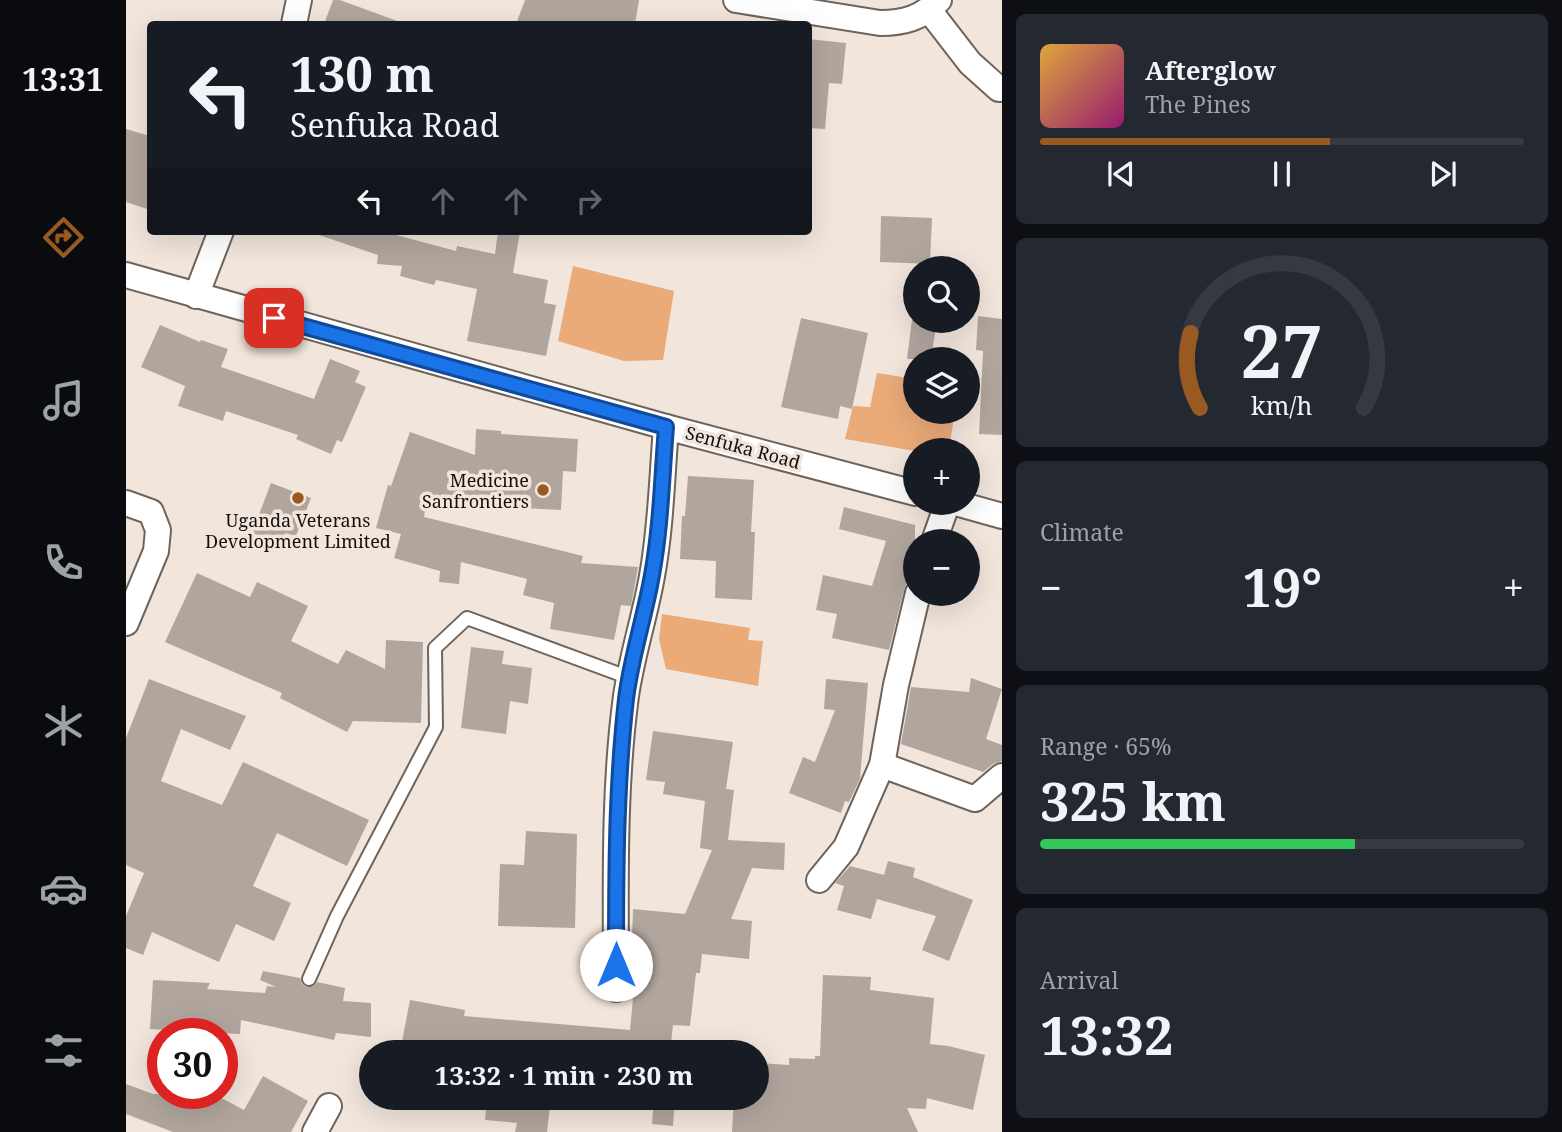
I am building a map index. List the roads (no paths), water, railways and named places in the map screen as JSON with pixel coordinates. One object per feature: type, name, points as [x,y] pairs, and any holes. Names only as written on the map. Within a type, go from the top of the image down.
[{"type":"street","points":[[295,21],[299,0]]},
{"type":"street","points":[[736,0],[880,23],[900,23],[915,18],[934,5],[970,63],[999,89]]},
{"type":"street","points":[[196,296],[219,235]]},
{"type":"street","name":"Senfuka Road","points":[[126,275],[666,427],[903,490]]},
{"type":"street","points":[[616,989],[618,788],[630,678],[652,576],[658,533],[666,427]]},
{"type":"street","points":[[126,503],[151,512],[158,530],[156,551],[126,623]]},
{"type":"street","points":[[980,510],[1002,516]]},
{"type":"street","points":[[819,880],[846,847],[882,765],[896,685],[915,606]]},
{"type":"street","points":[[882,765],[975,799],[1002,776]]},
{"type":"street","points":[[315,1132],[329,1106]]},
{"type":"lane","points":[[309,979],[337,916],[436,727],[435,648],[443,640],[467,618],[630,678]]},
{"type":"place","name":"Medicine Sanfrontiers","points":[[543,490]]},
{"type":"place","name":"Uganda Veterans Development Limited","points":[[298,498]]}]
